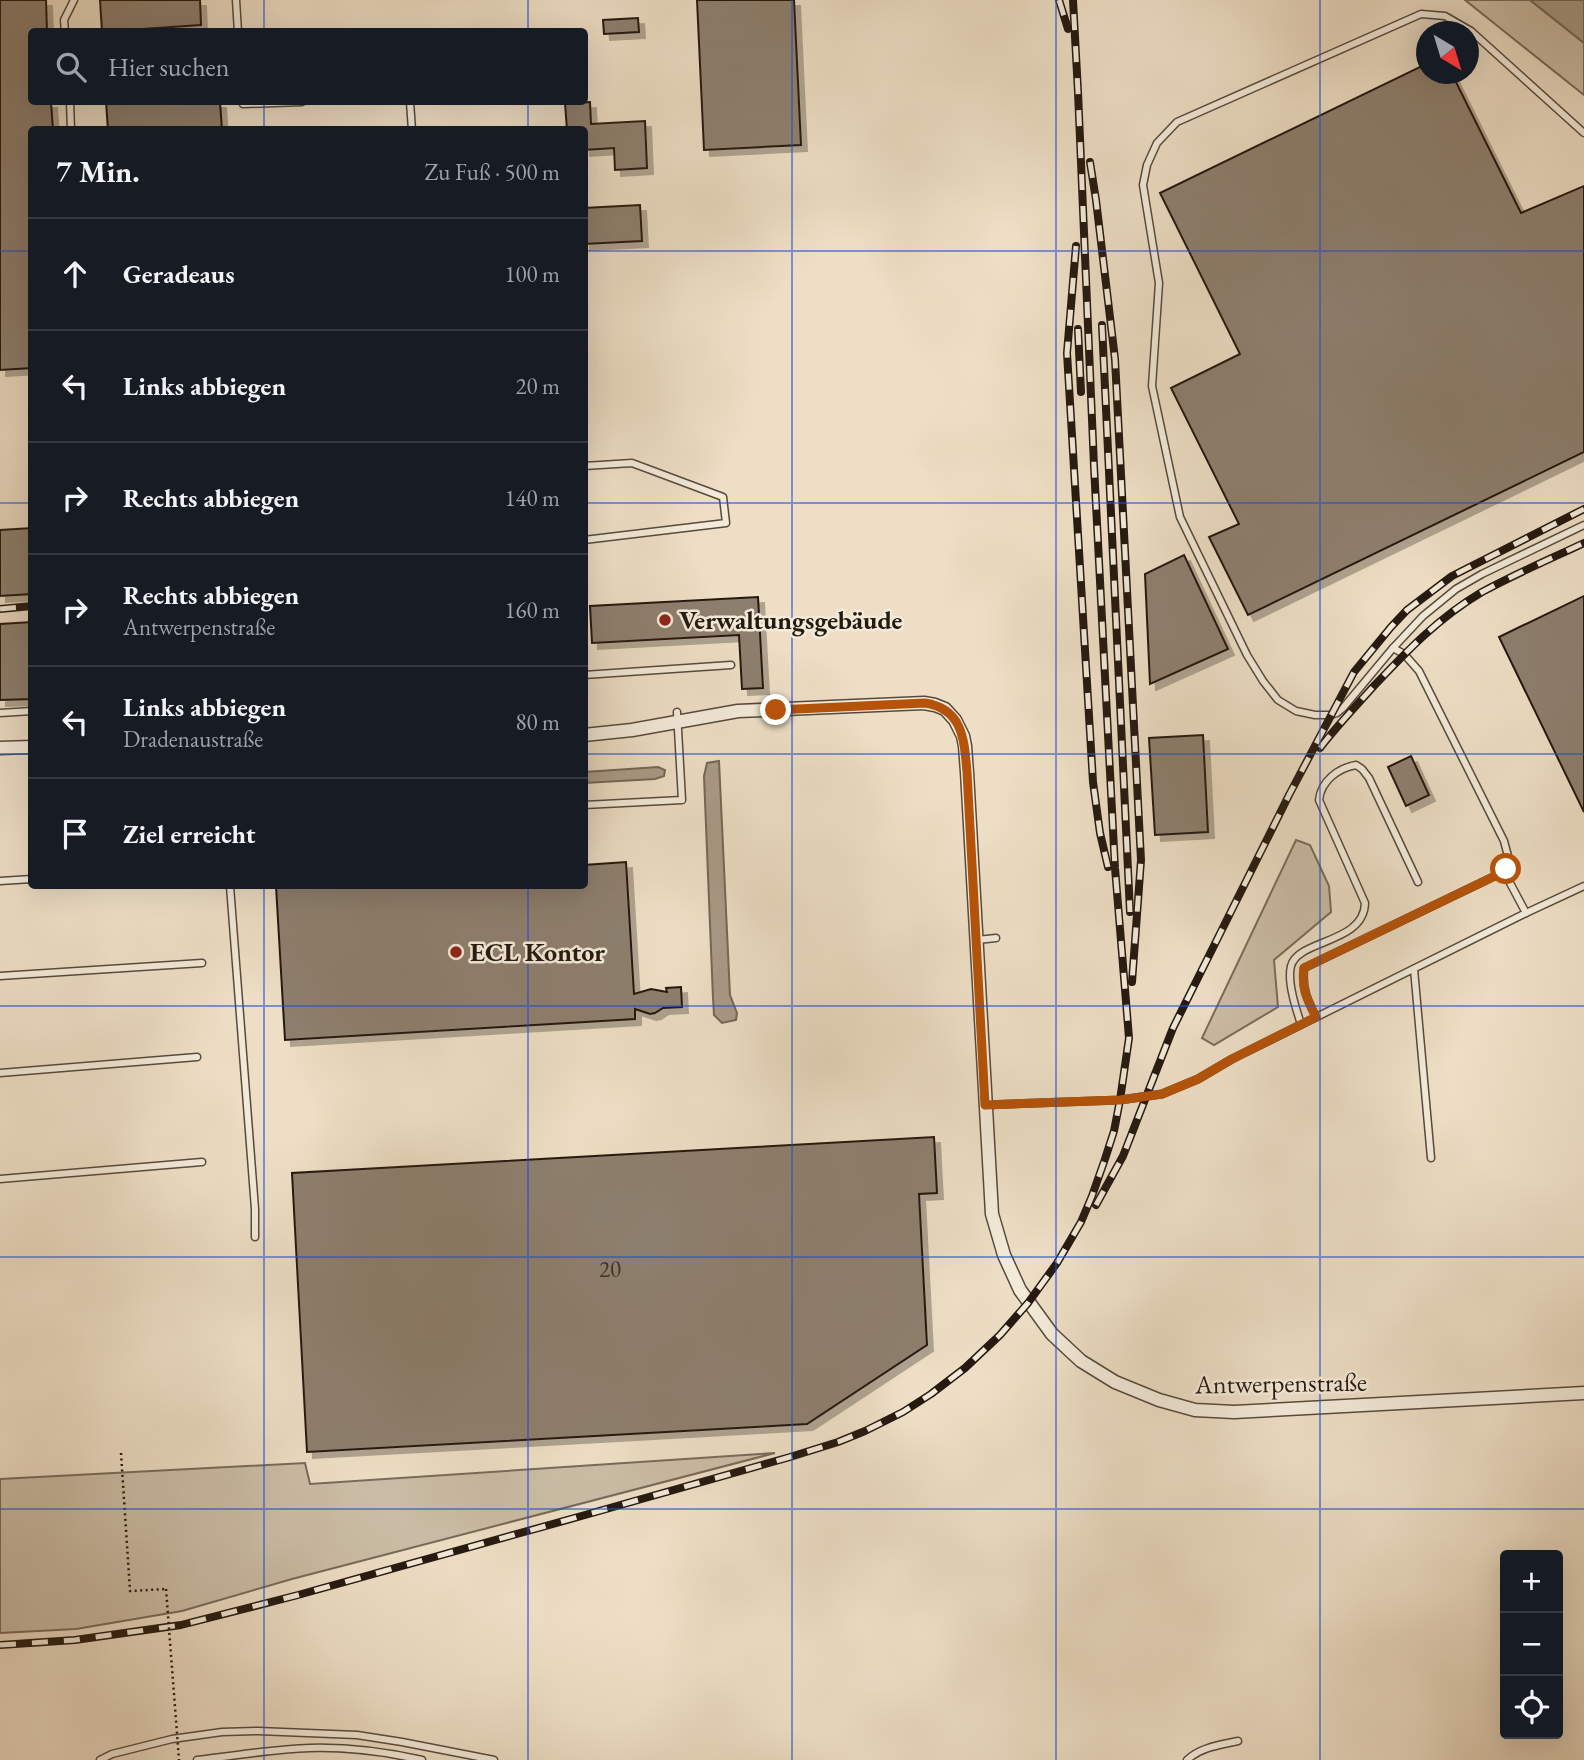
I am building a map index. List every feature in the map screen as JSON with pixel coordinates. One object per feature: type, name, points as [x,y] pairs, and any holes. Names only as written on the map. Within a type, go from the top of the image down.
[{"type":"street","name":"Antwerpenstraße","points":[[678,717],[738,711],[935,705],[951,714],[959,726],[965,746],[971,827],[992,1214],[1004,1255],[1020,1290],[1052,1334],[1082,1361],[1115,1382],[1159,1400],[1195,1410],[1234,1412],[1584,1393]]},
{"type":"street","points":[[588,735],[632,730],[678,717]]},
{"type":"street","points":[[0,748],[28,747]]},
{"type":"lane","points":[[65,28],[64,20],[74,0]]},
{"type":"lane","points":[[236,0],[238,28]]},
{"type":"lane","points":[[1584,133],[1471,31],[1446,16],[1421,14],[1177,122],[1157,143],[1147,164],[1143,185],[1159,283],[1152,386],[1180,517],[1247,655],[1279,701],[1296,712],[1315,715],[1337,713],[1423,616],[1456,589],[1584,525]]},
{"type":"lane","points":[[70,105],[71,126]]},
{"type":"lane","points":[[410,105],[412,126]]},
{"type":"lane","points":[[588,466],[632,463],[723,497],[726,523],[588,540]]},
{"type":"lane","points":[[1393,648],[1404,654],[1419,671],[1504,841],[1508,856],[1504,878]]},
{"type":"lane","points":[[588,675],[731,665]]},
{"type":"lane","points":[[0,712],[28,711]]},
{"type":"lane","points":[[588,805],[682,800],[678,717]]},
{"type":"lane","points":[[1301,1024],[1295,1006],[1291,963],[1299,954],[1352,929],[1365,913],[1365,903],[1359,887],[1319,800],[1320,793],[1339,770],[1356,765],[1369,778],[1418,882]]},
{"type":"lane","points":[[1316,1017],[1303,981],[1304,968],[1497,875],[1509,881],[1526,913]]},
{"type":"lane","points":[[0,881],[28,879]]},
{"type":"lane","points":[[985,1105],[1120,1100],[1162,1094],[1198,1079],[1301,1024],[1584,886]]},
{"type":"lane","points":[[230,889],[255,1237]]},
{"type":"lane","points":[[976,940],[996,939]]},
{"type":"lane","points":[[0,976],[202,963]]},
{"type":"lane","points":[[1413,969],[1430,1158]]},
{"type":"lane","points":[[0,1073],[197,1057]]},
{"type":"lane","points":[[0,1179],[202,1162]]},
{"type":"lane","points":[[100,1760],[112,1754],[172,1738],[258,1731],[357,1735],[494,1760]]},
{"type":"lane","points":[[1187,1760],[1207,1748],[1238,1741]]},
{"type":"lane","points":[[197,1760],[311,1748],[377,1752],[422,1760]]},
{"type":"lane","points":[[372,1760],[377,1752]]},
{"type":"path","points":[[121,1453],[130,1591],[166,1589],[179,1760]]},
{"type":"shaded area","points":[[1465,0],[1530,0],[1584,43],[1584,95]]},
{"type":"shaded area","points":[[1530,0],[1584,0],[1584,43]]},
{"type":"shaded area","points":[[719,761],[730,995],[737,1013],[736,1020],[722,1023],[714,1015],[704,776],[707,763]]},
{"type":"shaded area","points":[[658,767],[665,770],[664,776],[655,779],[588,783],[588,772]]},
{"type":"shaded area","points":[[1296,840],[1310,845],[1329,886],[1331,912],[1274,960],[1278,1007],[1214,1045],[1202,1038]]},
{"type":"shaded area","points":[[775,1453],[292,1579],[182,1611],[76,1629],[0,1633],[0,1479],[305,1463],[310,1484]]},
{"type":"building","points":[[0,0],[46,0],[47,28],[28,28],[28,105],[51,105],[53,126],[28,126],[28,368],[0,370]]},
{"type":"building","points":[[100,0],[200,0],[201,25],[102,28]]},
{"type":"building","points":[[697,0],[794,0],[801,145],[704,150]]},
{"type":"building","points":[[638,18],[639,32],[604,34],[603,20]]},
{"type":"building","points":[[1416,69],[1416,84],[1457,84],[1521,213],[1584,186],[1584,452],[1248,615],[1209,537],[1239,524],[1171,388],[1240,354],[1160,193]]},
{"type":"building","points":[[588,102],[591,124],[645,121],[647,168],[615,170],[614,148],[588,150],[588,126],[567,126],[565,105],[588,105]]},
{"type":"building","points":[[106,105],[220,105],[222,126],[108,126]]},
{"type":"building","points":[[640,205],[642,241],[588,244],[588,208]]},
{"type":"building","points":[[28,528],[28,594],[0,596],[0,530]]},
{"type":"building","points":[[1184,555],[1228,649],[1150,684],[1145,574]]},
{"type":"building","points":[[1584,596],[1584,812],[1499,637]]},
{"type":"building","name":"Verwaltungsgebäude","points":[[758,597],[763,688],[742,689],[739,635],[592,643],[590,606]]},
{"type":"building","points":[[28,622],[28,699],[0,700],[0,624]]},
{"type":"building","points":[[1203,735],[1208,832],[1155,835],[1149,738]]},
{"type":"building","points":[[1411,756],[1429,795],[1406,806],[1388,767]]},
{"type":"building","name":"ECL Kontor","points":[[626,862],[634,994],[651,989],[667,992],[666,988],[681,987],[682,1007],[663,1008],[650,1014],[635,1009],[635,1019],[285,1040],[276,889],[588,889],[588,865]]},
{"type":"building","points":[[934,1137],[937,1193],[919,1194],[927,1345],[807,1424],[307,1452],[292,1173]]},
{"type":"railway","points":[[1059,0],[1068,29]]},
{"type":"railway","points":[[0,1645],[75,1640],[181,1625],[298,1595],[838,1442],[903,1412],[965,1368],[1000,1335],[1057,1263],[1081,1222],[1114,1131],[1129,1038],[1115,868],[1073,0]]},
{"type":"railway","points":[[1090,162],[1115,359],[1141,860],[1132,982]]},
{"type":"railway","points":[[1076,246],[1067,353],[1093,782],[1108,867]]},
{"type":"railway","points":[[1102,325],[1130,912]]},
{"type":"railway","points":[[1078,329],[1081,392]]},
{"type":"railway","points":[[1096,1205],[1123,1156],[1173,1028],[1289,795],[1354,672],[1407,610],[1452,576],[1584,509]]},
{"type":"railway","points":[[1320,748],[1398,661],[1451,613],[1494,585],[1584,543]]},
{"type":"railway","points":[[0,609],[28,606]]},
{"type":"place","name":"Verwaltungsgebäude","points":[[665,620]]},
{"type":"place","name":"ECL Kontor","points":[[456,952]]},
{"type":"route","points":[[776,710],[925,703],[945,709],[959,726],[965,746],[971,827],[985,1105],[1120,1100],[1162,1094],[1198,1079],[1316,1017],[1303,981],[1304,968],[1497,875],[1504,878],[1506,869]]}]
